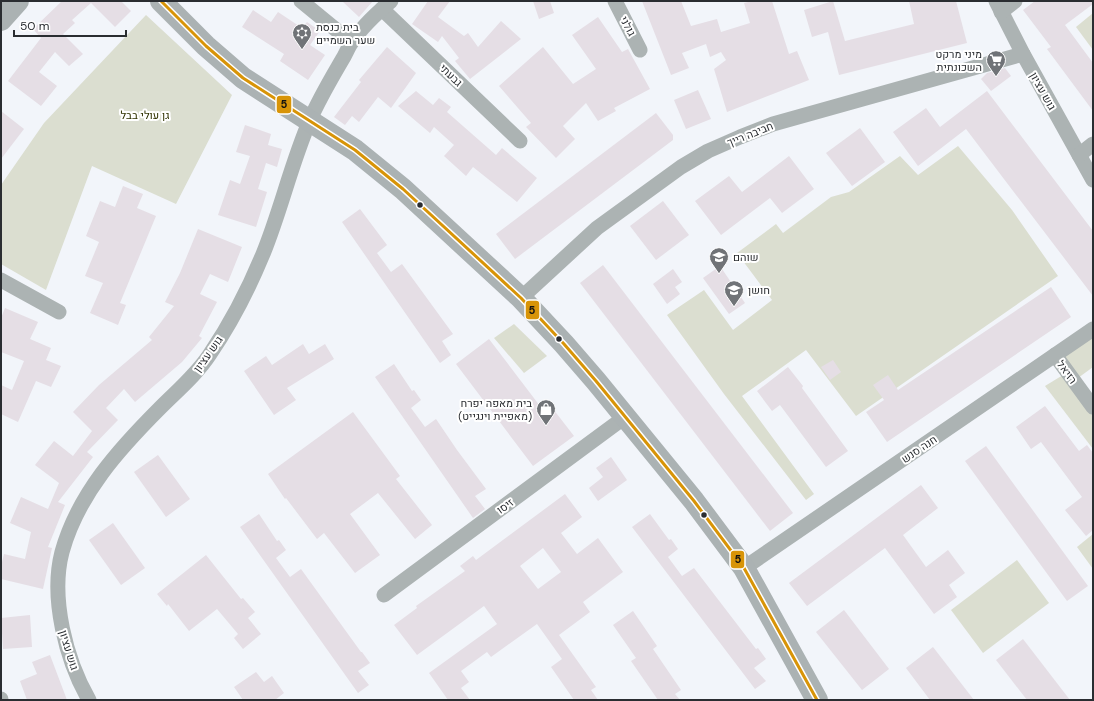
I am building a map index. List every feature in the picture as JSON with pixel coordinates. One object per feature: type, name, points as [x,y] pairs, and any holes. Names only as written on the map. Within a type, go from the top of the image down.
[{"type":"street","points":[[1,20],[18,1]]},
{"type":"street","points":[[161,1],[206,46],[243,78],[355,150],[403,189],[521,298],[564,344],[625,417],[694,501],[744,568],[815,698]]},
{"type":"street","points":[[301,1],[351,42]]},
{"type":"street","name":"גולני","points":[[615,1],[640,50]]},
{"type":"street","points":[[999,6],[1015,1]]},
{"type":"street","name":"גוש עציון","points":[[86,699],[69,653],[60,617],[58,585],[62,554],[71,525],[86,494],[109,464],[134,434],[187,382],[209,356],[230,322],[263,254],[310,120],[351,42],[386,5]]},
{"type":"street","name":"גבעתי","points":[[386,5],[520,141]]},
{"type":"street","name":"גוש עציון","points":[[999,6],[1023,54],[1093,180]]},
{"type":"street","name":"חביבה רייך","points":[[521,298],[596,228],[681,166],[708,151],[773,124],[1023,54]]},
{"type":"street","points":[[1079,155],[1093,144]]},
{"type":"street","points":[[1,280],[59,312]]},
{"type":"street","name":"חנה סנש","points":[[744,568],[1093,329]]},
{"type":"street","name":"רזיאל","points":[[1055,355],[1093,407]]},
{"type":"street","name":"זיסו","points":[[384,595],[625,417]]},
{"type":"green space","points":[[1093,13],[1093,50],[1076,27]]},
{"type":"green space","name":"גן עולי בבל","points":[[146,15],[232,95],[176,204],[92,166],[46,290],[1,264],[1,185],[44,123]]},
{"type":"green space","points":[[958,146],[1012,210],[1058,276],[856,416],[806,350],[742,396],[814,494],[806,500],[724,394],[667,315],[704,290],[733,330],[772,300],[737,253],[776,224],[783,233],[831,197],[849,192],[900,156],[918,175]]},
{"type":"green space","points":[[514,324],[547,356],[524,373],[494,338]]},
{"type":"green space","points":[[1093,337],[1093,367],[1078,378],[1062,358]]},
{"type":"green space","points":[[1063,375],[1093,416],[1093,449],[1045,386]]},
{"type":"green space","points":[[1093,534],[1093,569],[1077,547]]},
{"type":"green space","points":[[1017,560],[1049,603],[983,653],[951,610]]},
{"type":"building","points":[[62,1],[121,1],[131,11],[115,27],[91,3],[72,20],[75,23],[63,34],[83,54],[69,66],[55,52],[39,72],[57,86],[41,106],[8,81],[41,38],[33,29]]},
{"type":"building","points":[[342,1],[373,1],[359,17]]},
{"type":"building","points":[[428,1],[450,1],[438,17],[464,36],[468,33],[478,47],[501,21],[521,39],[470,79],[455,61],[459,58],[442,36],[438,42],[412,24]]},
{"type":"building","points":[[533,1],[550,1],[554,13],[539,19]]},
{"type":"building","points":[[642,1],[681,1],[691,26],[717,19],[721,32],[750,23],[744,3],[752,1],[772,1],[789,54],[797,51],[809,80],[727,112],[714,69],[726,60],[721,52],[710,57],[706,44],[682,53],[689,68],[671,75]]},
{"type":"building","points":[[833,1],[845,41],[914,24],[909,1],[956,1],[967,43],[839,75],[828,32],[812,37],[804,10]]},
{"type":"building","points":[[1035,1],[1093,1],[1093,4],[1065,25],[1093,63],[1093,111],[1047,49],[1051,47],[1023,10]]},
{"type":"building","points":[[253,10],[271,22],[278,12],[302,28],[307,22],[320,31],[310,45],[325,55],[308,80],[280,61],[284,54],[242,27]]},
{"type":"building","points":[[598,17],[622,52],[628,49],[650,89],[614,108],[616,111],[598,121],[586,103],[563,126],[575,139],[556,158],[526,127],[531,123],[499,86],[543,47],[573,84],[596,69],[572,35]]},
{"type":"building","points":[[387,47],[416,73],[391,108],[378,97],[359,122],[352,116],[345,125],[334,117],[361,82],[359,80]]},
{"type":"building","name":"מיני מרקט השכונתית","points":[[1005,68],[1011,76],[991,91],[981,79],[987,73]]},
{"type":"building","points":[[698,90],[711,119],[686,129],[674,100]]},
{"type":"building","points":[[416,91],[433,105],[439,98],[451,107],[447,112],[496,155],[502,148],[537,178],[517,202],[473,167],[466,176],[444,156],[454,145],[434,127],[430,133],[398,106]]},
{"type":"building","points":[[987,91],[1093,231],[1093,296],[966,129],[918,166],[893,132],[926,108],[940,127]]},
{"type":"building","points":[[1,111],[24,129],[1,159]]},
{"type":"building","points":[[656,113],[673,135],[673,140],[515,259],[496,234]]},
{"type":"building","points":[[245,125],[271,134],[268,145],[282,149],[277,167],[266,163],[258,189],[267,192],[256,227],[218,215],[230,180],[240,184],[250,156],[236,152]]},
{"type":"building","points":[[860,128],[885,162],[852,186],[826,153]]},
{"type":"building","points":[[789,156],[814,189],[782,213],[770,198],[721,235],[695,201],[729,176],[742,192]]},
{"type":"building","points":[[123,186],[143,194],[137,208],[156,216],[120,303],[126,305],[118,325],[90,313],[103,283],[85,276],[99,242],[86,236],[100,201],[115,207]]},
{"type":"building","points":[[663,201],[689,235],[656,260],[630,226]]},
{"type":"building","points":[[360,209],[387,245],[377,253],[391,272],[402,264],[453,334],[442,341],[451,355],[440,363],[342,222]]},
{"type":"building","points":[[198,229],[242,247],[228,282],[210,274],[200,294],[217,302],[199,336],[202,338],[182,362],[135,402],[124,389],[106,408],[118,420],[87,452],[93,457],[58,502],[65,505],[48,547],[52,548],[43,589],[1,579],[1,566],[4,554],[25,559],[31,532],[10,523],[21,497],[48,509],[59,483],[35,465],[54,441],[73,456],[92,431],[73,412],[99,385],[152,340],[149,337],[174,306],[165,302],[180,273]]},
{"type":"building","points":[[603,265],[793,513],[770,531],[580,283]]},
{"type":"building","points":[[720,266],[745,303],[729,314],[703,278]]},
{"type":"building","points":[[673,269],[682,282],[675,287],[680,294],[667,304],[653,284]]},
{"type":"building","points":[[1051,287],[1071,317],[887,442],[866,412],[884,400],[873,385],[888,375],[898,390]]},
{"type":"building","points":[[5,308],[38,322],[30,339],[51,348],[46,360],[61,366],[51,387],[36,381],[18,422],[1,414],[1,385],[12,390],[24,361],[1,352],[1,318]]},
{"type":"building","points":[[489,339],[543,410],[550,405],[574,436],[533,466],[456,364]]},
{"type":"building","points":[[303,344],[309,354],[325,344],[334,359],[287,388],[296,400],[274,415],[244,371],[266,356],[272,365]]},
{"type":"building","points":[[833,360],[841,372],[830,380],[821,367]]},
{"type":"building","points":[[394,364],[412,391],[414,390],[421,400],[411,408],[425,427],[436,419],[486,489],[475,496],[485,509],[473,518],[375,377]]},
{"type":"building","points":[[788,367],[848,451],[826,467],[780,405],[772,411],[757,391]]},
{"type":"building","points":[[1045,406],[1079,451],[1087,445],[1093,453],[1093,530],[1086,536],[1065,510],[1082,497],[1041,442],[1031,449],[1016,427]]},
{"type":"building","points":[[353,412],[400,476],[396,479],[432,525],[415,539],[378,493],[350,514],[380,555],[355,573],[324,533],[317,539],[286,498],[285,499],[268,474]]},
{"type":"building","points":[[986,446],[1088,586],[1067,601],[965,461]]},
{"type":"building","points":[[158,455],[190,499],[166,517],[134,472]]},
{"type":"building","points":[[611,457],[627,480],[598,501],[589,488],[603,477],[596,468]]},
{"type":"building","points":[[921,485],[938,508],[903,535],[926,567],[948,550],[965,573],[949,585],[957,597],[934,614],[885,548],[807,606],[789,583]]},
{"type":"building","points":[[565,494],[582,517],[561,533],[577,554],[598,538],[623,572],[583,602],[590,612],[559,635],[596,687],[591,690],[598,700],[574,700],[551,667],[562,659],[537,624],[491,657],[487,652],[461,671],[469,682],[461,688],[470,700],[448,700],[429,673],[497,624],[484,606],[417,655],[394,625],[417,608],[416,606],[465,571],[460,566],[473,556],[476,560]],"holes":[[[543,548],[561,572],[538,589],[520,566]]]},
{"type":"building","points":[[259,514],[277,541],[279,540],[286,550],[276,558],[290,577],[301,569],[370,663],[358,671],[369,685],[358,693],[240,527]]},
{"type":"building","points":[[650,514],[669,540],[671,539],[678,549],[668,557],[682,576],[694,568],[756,649],[758,648],[766,659],[754,668],[766,681],[755,689],[632,527]]},
{"type":"building","points":[[113,523],[145,568],[121,585],[89,540]]},
{"type":"building","points":[[206,555],[241,599],[243,598],[255,612],[248,618],[261,634],[243,649],[234,638],[238,634],[217,609],[189,631],[168,604],[167,606],[157,594]]},
{"type":"building","points":[[844,610],[889,669],[862,690],[816,632]]},
{"type":"building","points":[[633,611],[657,646],[653,649],[681,690],[675,694],[680,700],[658,700],[631,661],[636,658],[613,625]]},
{"type":"building","points":[[30,615],[32,647],[3,649],[1,618]]},
{"type":"building","points":[[1023,639],[1070,700],[1027,700],[996,660]]},
{"type":"building","points":[[933,647],[974,700],[930,700],[906,668]]},
{"type":"building","points":[[50,655],[67,700],[27,700],[20,681],[37,674],[32,662]]},
{"type":"building","points":[[256,672],[264,682],[272,676],[284,693],[275,700],[243,700],[234,687]]},
{"type":"transit line","name":"5","points":[[161,1],[206,46],[243,78],[355,150],[403,189],[521,298],[596,381],[694,501],[744,568],[817,700]]},
{"type":"place","name":"בית כנסת שער השמיים","points":[[302,50]]},
{"type":"place","name":"מיני מרקט השכונתית","points":[[996,77]]},
{"type":"place","name":"שוהם","points":[[719,274]]},
{"type":"place","name":"חושן","points":[[734,307]]},
{"type":"place","name":"בית מאפה יפרח (מאפיית וינגייט)","points":[[546,426]]}]
